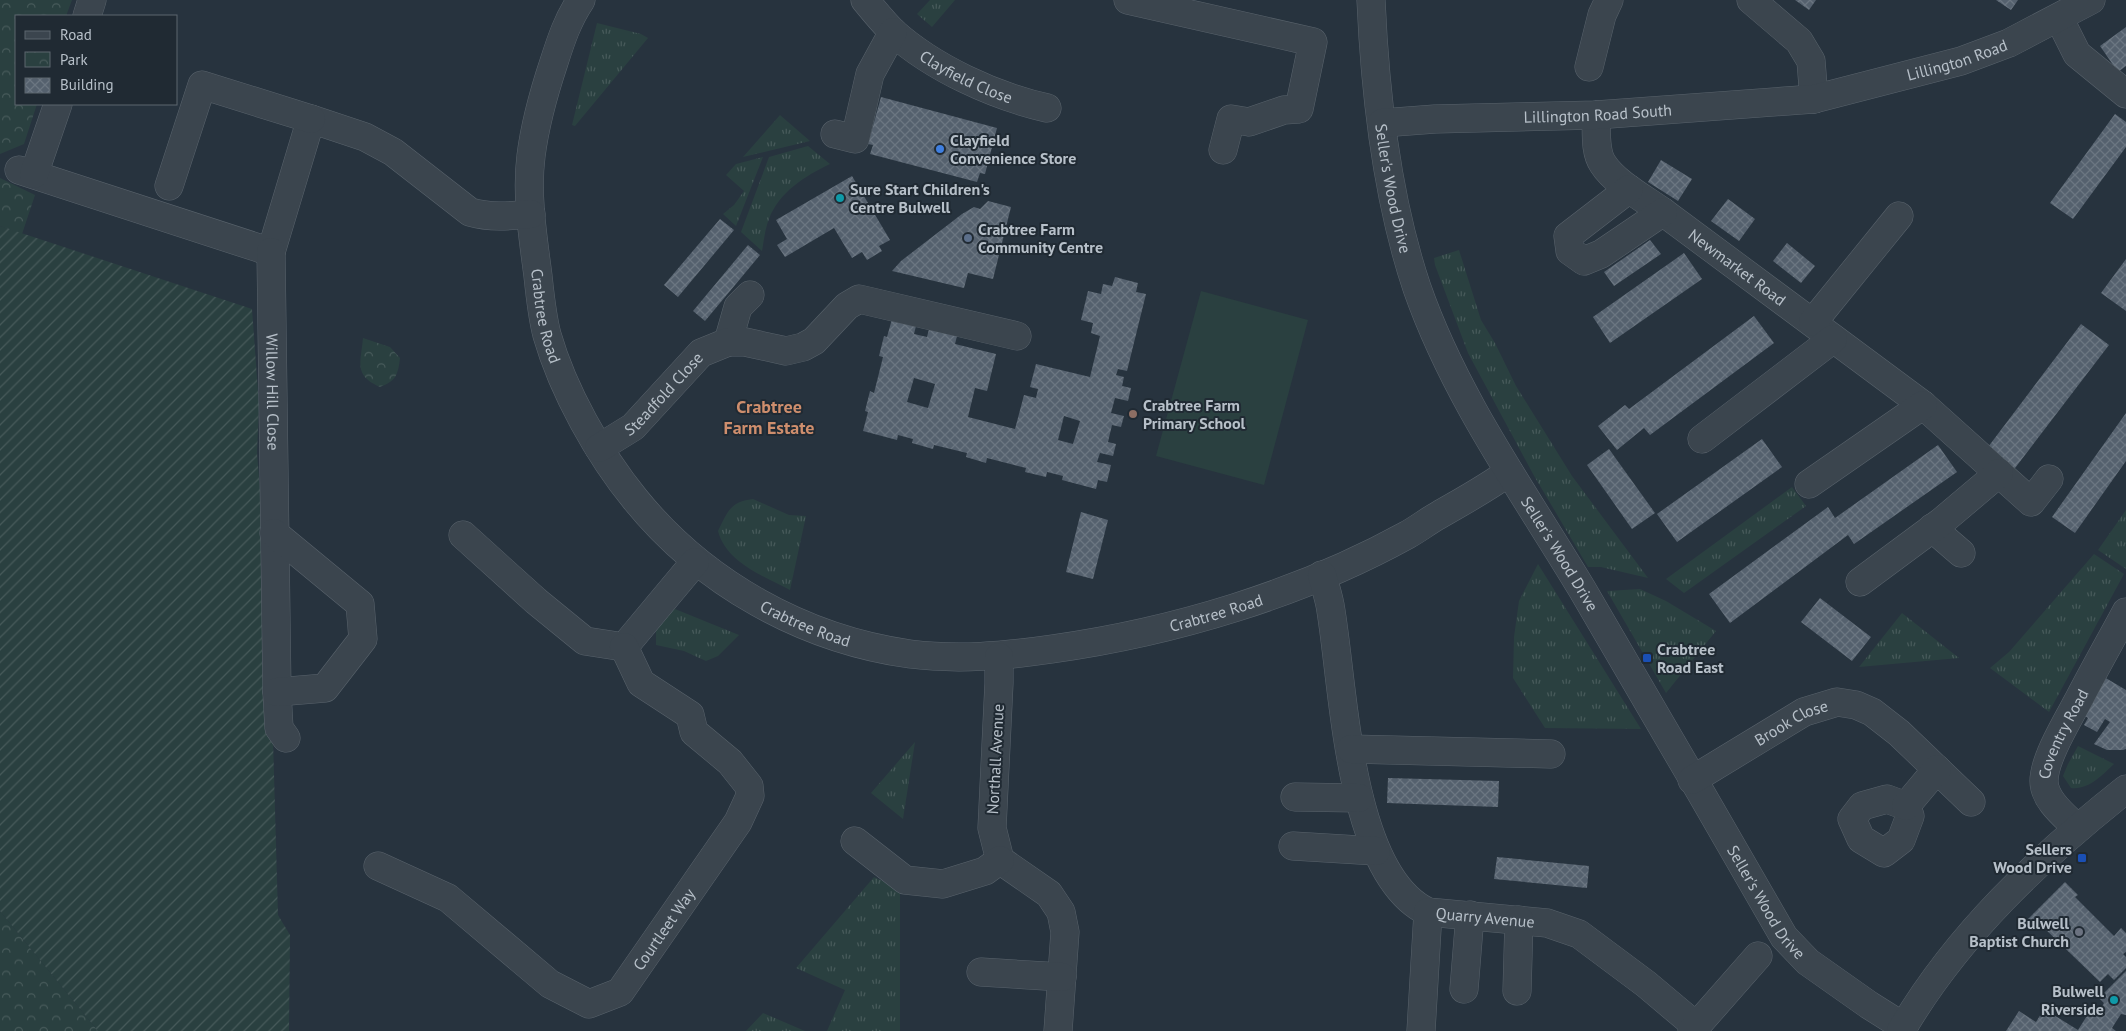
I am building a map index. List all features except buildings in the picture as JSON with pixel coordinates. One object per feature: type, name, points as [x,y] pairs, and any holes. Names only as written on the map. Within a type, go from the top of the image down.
[{"type":"street","points":[[87,15],[92,0]]},
{"type":"street","name":"Crabtree Road","points":[[581,0],[573,11],[560,42],[537,119],[530,159],[531,214],[539,285],[547,332],[561,375],[599,448],[626,489],[652,520],[695,562],[749,598],[792,620],[854,642],[910,654],[959,658],[999,657],[1095,643],[1246,605],[1322,575],[1408,534],[1510,472]]},
{"type":"street","points":[[1128,0],[1312,42],[1299,109],[1284,110],[1250,122],[1231,119],[1223,150]]},
{"type":"street","name":"Seller's Wood Drive","points":[[1371,0],[1382,123],[1402,238],[1430,323],[1474,412],[1581,587],[1784,937],[1808,962],[1902,1029]]},
{"type":"street","points":[[1589,67],[1602,15],[1609,0]]},
{"type":"street","points":[[1751,0],[1800,41],[1811,60],[1814,99]]},
{"type":"street","name":"Lillington Road","points":[[1814,99],[1961,61],[2009,43],[2091,0]]},
{"type":"street","name":"Clayfield Close","points":[[870,2],[893,32],[933,60],[973,82],[1025,103],[1047,108]]},
{"type":"street","points":[[2059,18],[2077,54],[2126,94]]},
{"type":"street","points":[[835,134],[855,139],[870,74],[893,32]]},
{"type":"street","points":[[169,186],[202,85],[366,137],[393,152],[470,212],[482,216],[502,217],[531,214]]},
{"type":"street","name":"Lillington Road South","points":[[1382,123],[1596,115],[1814,99]]},
{"type":"street","points":[[58,105],[27,172],[270,252]]},
{"type":"street","name":"Newmarket Road","points":[[1596,115],[1598,148],[1602,164],[1629,189],[1663,212],[1923,405],[2031,502],[2049,479]]},
{"type":"street","name":"Willow Hill Close","points":[[286,738],[279,728],[277,692],[270,252],[311,119]]},
{"type":"street","points":[[1629,189],[1568,236],[1570,251],[1584,261],[1601,254],[1663,212]]},
{"type":"street","points":[[1702,439],[1823,330],[1899,216]]},
{"type":"street","points":[[728,342],[738,307],[750,294]]},
{"type":"street","name":"Steadfold Close","points":[[599,448],[633,427],[701,353],[728,342],[746,342],[786,351],[803,347],[814,341],[847,306],[859,299],[1017,336]]},
{"type":"street","points":[[1809,484],[1923,405]]},
{"type":"street","points":[[1860,582],[1932,528],[1999,473]]},
{"type":"street","points":[[1932,528],[1961,553]]},
{"type":"street","points":[[274,533],[360,604],[364,639],[325,688],[277,692]]},
{"type":"street","points":[[463,535],[536,602],[585,641],[624,647],[695,562]]},
{"type":"street","name":"Quarry Avenue","points":[[1322,575],[1330,602],[1344,714],[1359,798],[1376,851],[1388,874],[1420,908],[1428,912],[1547,923],[1579,934],[1646,984],[1694,1028],[1758,956]]},
{"type":"street","name":"Coventry Road","points":[[2077,828],[2058,810],[2044,782],[2050,757],[2062,731],[2126,612]]},
{"type":"street","name":"Courtleet Way","points":[[378,866],[448,898],[543,978],[558,988],[589,1004],[620,992],[738,822],[750,796],[749,786],[730,762],[694,732],[690,715],[641,683],[624,647]]},
{"type":"street","name":"Northall Avenue","points":[[999,657],[992,828],[1000,860]]},
{"type":"street","name":"Brook Close","points":[[1692,780],[1804,712],[1838,702],[1856,704],[1872,712],[1899,733],[1971,802]]},
{"type":"street","points":[[1351,748],[1551,754]]},
{"type":"street","points":[[1906,806],[1937,769]]},
{"type":"street","points":[[1902,1029],[1968,936],[2010,891],[2077,828],[2126,789]]},
{"type":"street","points":[[1295,797],[1359,798]]},
{"type":"street","points":[[855,841],[905,880],[943,884],[985,871],[1000,860],[1049,894],[1061,912],[1065,932],[1058,1031]]},
{"type":"street","points":[[1293,846],[1376,851]]},
{"type":"street","points":[[1420,1031],[1428,912]]},
{"type":"street","points":[[1464,989],[1470,915]]},
{"type":"street","points":[[1517,992],[1520,920]]},
{"type":"street","points":[[981,972],[1062,977]]},
{"type":"green space","points":[[0,0],[72,0],[66,15],[15,15],[15,105],[37,105],[24,144],[0,154]]},
{"type":"green space","points":[[930,0],[955,0],[932,27],[917,14]]},
{"type":"green space","points":[[597,23],[641,34],[648,38],[575,126],[572,125]]},
{"type":"green space","points":[[780,115],[810,141],[743,157]]},
{"type":"green space","points":[[808,146],[830,164],[802,180],[779,201],[773,209],[768,223],[762,251],[741,232],[769,157]]},
{"type":"green space","points":[[763,157],[736,226],[723,214],[734,205],[744,191],[726,175],[736,164]]},
{"type":"green space","points":[[0,178],[35,195],[22,234],[0,226]]},
{"type":"green space","points":[[0,226],[252,309],[259,405],[257,453],[269,598],[278,915],[290,935],[289,1031],[98,1031],[0,911]]},
{"type":"green space","points":[[1459,250],[1481,320],[1495,343],[1516,386],[1572,476],[1648,578],[1601,567],[1588,567],[1533,474],[1468,353],[1435,265],[1434,258]]},
{"type":"green space","points":[[1201,291],[1308,320],[1264,485],[1156,456]]},
{"type":"green space","points":[[363,338],[390,347],[400,358],[393,380],[380,387],[371,382],[362,373],[360,361]]},
{"type":"green space","points":[[1792,487],[1806,506],[1684,593],[1666,579]]},
{"type":"green space","points":[[753,499],[789,515],[806,516],[790,590],[737,560],[722,542],[718,531],[727,513],[739,502]]},
{"type":"green space","points":[[2126,510],[2126,569],[2098,550]]},
{"type":"green space","points":[[2094,554],[2124,574],[2049,712],[1990,668],[2009,652]]},
{"type":"green space","points":[[1538,564],[1641,729],[1545,728],[1513,678],[1514,637],[1519,601]]},
{"type":"green space","points":[[1640,589],[1666,601],[1716,631],[1666,693],[1607,591]]},
{"type":"green space","points":[[675,609],[739,635],[718,656],[706,661],[684,651],[656,645],[656,627],[669,612]]},
{"type":"green space","points":[[1902,613],[1959,658],[1859,667]]},
{"type":"green space","points":[[915,742],[903,819],[871,793]]},
{"type":"green space","points":[[2078,746],[2114,764],[2100,777],[2084,787],[2071,788],[2063,776]]},
{"type":"green space","points":[[874,877],[900,889],[900,1031],[827,1031],[845,990],[796,968]]},
{"type":"green space","points":[[0,911],[98,1031],[0,1031]]},
{"type":"green space","points":[[763,1013],[805,1031],[746,1031]]},
{"type":"place","name":"Clayfield Convenience Store","points":[[940,149]]},
{"type":"place","name":"Sure Start Children's Centre Bulwell","points":[[840,198]]},
{"type":"place","name":"Crabtree Farm Community Centre","points":[[968,238]]},
{"type":"place","name":"Crabtree Farm Primary School","points":[[1133,414]]},
{"type":"place","name":"Crabtree Road East","points":[[1647,658]]},
{"type":"place","name":"Sellers Wood Drive","points":[[2082,858]]},
{"type":"place","name":"Bulwell Baptist Church","points":[[2079,932]]},
{"type":"place","name":"Bulwell Riverside","points":[[2114,1000]]},
{"type":"district","name":"Crabtree Farm Estate","points":[[769,417]]}]
